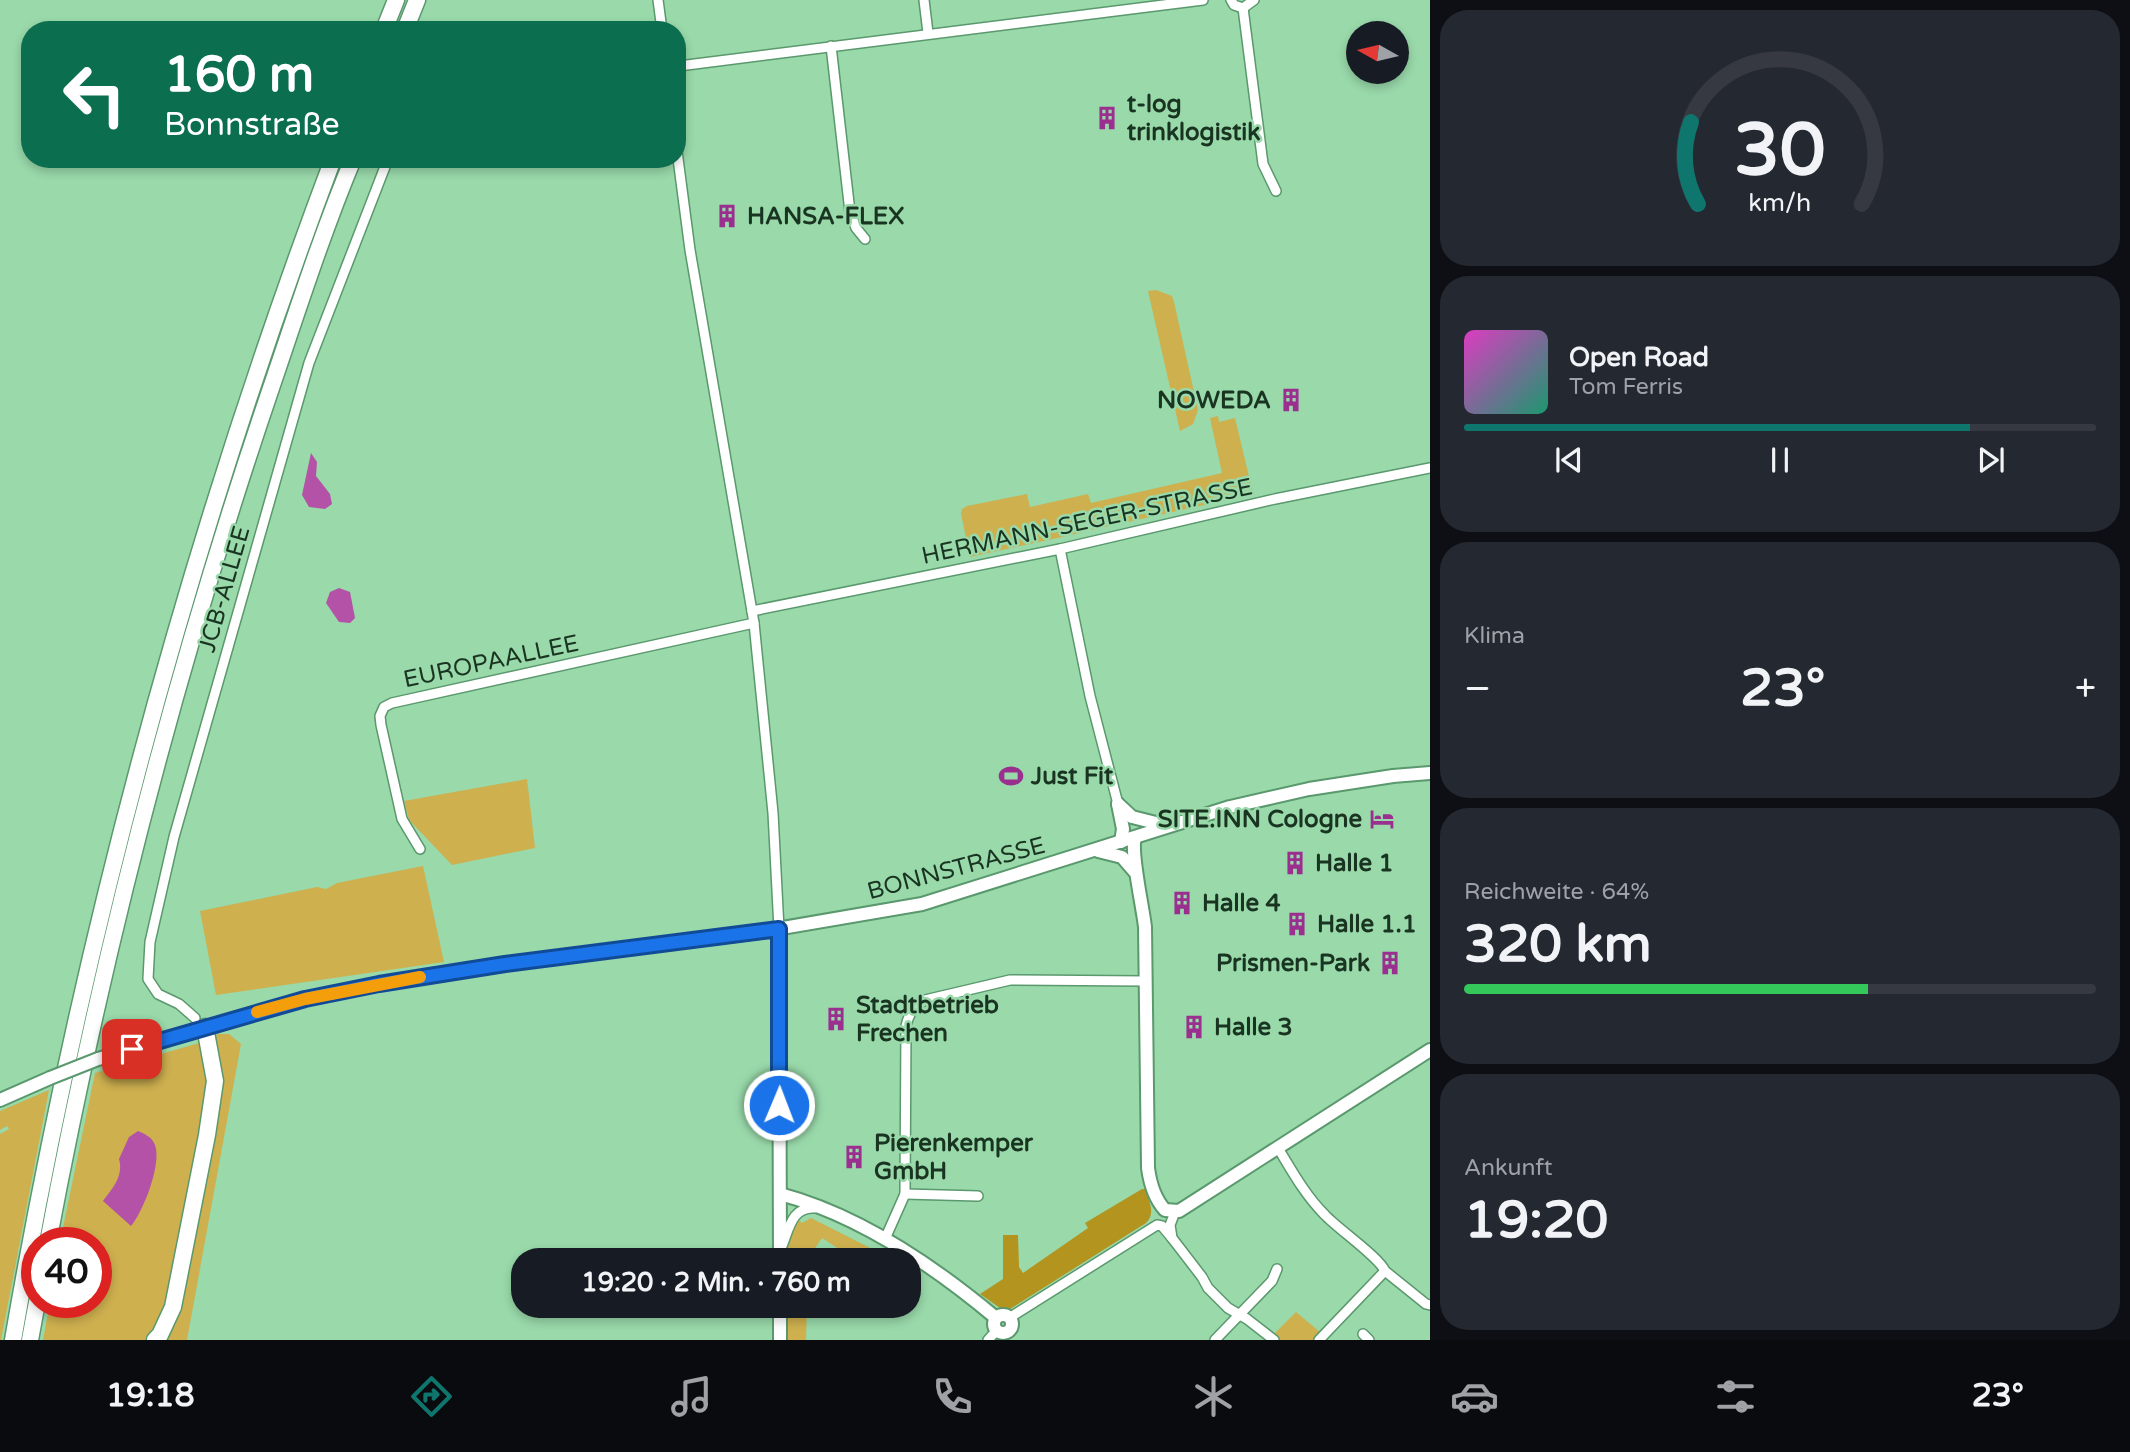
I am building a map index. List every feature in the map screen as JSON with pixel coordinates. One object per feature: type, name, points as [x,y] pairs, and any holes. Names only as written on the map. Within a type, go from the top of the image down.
[{"type":"highway","points":[[388,21],[396,0]]},
{"type":"highway","points":[[409,21],[417,0]]},
{"type":"highway","points":[[13,1340],[77,1012],[148,728],[189,584],[237,432],[330,168]]},
{"type":"highway","points":[[51,1227],[108,958],[167,726],[250,450],[349,168]]},
{"type":"highway","points":[[155,1340],[173,1307],[211,1112],[215,1081],[200,1022]]},
{"type":"highway","points":[[30,1340],[34,1318]]},
{"type":"main road","name":"BONNSTRASSE","points":[[0,1100],[98,1059],[200,1022],[393,982],[505,964],[779,929],[922,904],[1230,807],[1309,789],[1430,773]]},
{"type":"main road","points":[[1118,804],[1132,817],[1168,827]]},
{"type":"main road","points":[[1118,804],[1123,829],[1121,842]]},
{"type":"main road","points":[[1135,838],[1132,848],[1145,927],[1148,1173],[1165,1210],[1180,1209],[1430,1050]]},
{"type":"main road","points":[[1094,850],[1122,857],[1137,875]]},
{"type":"main road","points":[[779,929],[780,1248]]},
{"type":"main road","points":[[780,1194],[824,1209],[885,1239],[937,1272],[1000,1327],[1020,1340]]},
{"type":"main road","points":[[780,1318],[780,1340]]},
{"type":"street","points":[[658,0],[661,21]]},
{"type":"street","points":[[924,0],[928,33]]},
{"type":"street","points":[[686,66],[1203,0]]},
{"type":"street","points":[[1231,0],[1238,7],[1244,8],[1254,0]]},
{"type":"street","points":[[1244,8],[1263,164],[1276,191]]},
{"type":"street","points":[[831,46],[850,212],[856,228],[865,239]]},
{"type":"street","name":"JCB-ALLEE","points":[[200,1022],[179,1004],[158,994],[148,979],[153,929],[174,837],[309,363],[385,168]]},
{"type":"street","points":[[679,168],[692,261],[754,623],[773,813],[779,929]]},
{"type":"street","name":"HERMANN-SEGER-STRASSE","points":[[752,611],[1060,549],[1275,499],[1430,468]]},
{"type":"street","points":[[1060,549],[1090,696],[1118,804]]},
{"type":"street","name":"EUROPAALLEE","points":[[419,849],[402,819],[381,725],[380,716],[384,707],[392,703],[754,623]]},
{"type":"street","points":[[885,1239],[905,1194],[906,1027],[908,1015],[915,1006],[925,1000],[1010,980],[1144,981]]},
{"type":"street","points":[[1278,1148],[1300,1186],[1324,1214],[1382,1264],[1385,1271],[1430,1305]]},
{"type":"street","points":[[905,1194],[978,1196]]},
{"type":"street","points":[[782,1248],[797,1213],[809,1208],[824,1209]]},
{"type":"street","points":[[1172,1238],[1170,1222],[1180,1209]]},
{"type":"street","points":[[1000,1327],[1157,1225],[1162,1226],[1208,1288],[1228,1308],[1274,1340]]},
{"type":"street","points":[[1215,1340],[1272,1281],[1277,1269]]},
{"type":"street","points":[[1319,1340],[1385,1271]]},
{"type":"shaded area","points":[[1156,290],[1172,296],[1198,410],[1193,424],[1180,431],[1148,291]]},
{"type":"shaded area","points":[[1218,416],[1219,422],[1235,418],[1252,489],[1249,495],[1092,530],[1089,518],[1083,519],[1085,532],[970,557],[961,514],[962,509],[967,506],[1027,494],[1030,507],[1088,494],[1091,503],[1222,473],[1210,418]]},
{"type":"shaded area","points":[[311,453],[317,462],[316,476],[330,494],[332,504],[325,509],[309,507],[302,495]]},
{"type":"shaded area","points":[[339,588],[350,592],[355,618],[350,623],[339,622],[326,603],[330,592]]},
{"type":"shaded area","points":[[527,779],[535,848],[452,865],[409,820],[404,801]]},
{"type":"shaded area","points":[[423,866],[444,962],[216,995],[200,911],[317,887],[326,889],[337,883]]},
{"type":"shaded area","points":[[217,1034],[229,1034],[241,1044],[187,1340],[162,1340],[171,1324]]},
{"type":"shaded area","points":[[199,1043],[204,1048],[209,1087],[171,1299],[151,1340],[43,1340],[47,1318],[112,1318],[112,1227],[63,1227],[95,1073]]},
{"type":"shaded area","points":[[49,1090],[1,1340],[0,1134],[9,1129],[7,1126],[0,1130],[0,1111]]},
{"type":"shaded area","points":[[138,1131],[154,1142],[156,1164],[146,1199],[131,1226],[103,1201],[119,1177],[119,1159],[129,1137]]},
{"type":"shaded area","points":[[1145,1189],[1151,1207],[1151,1215],[1146,1223],[1010,1309],[1000,1308],[980,1294],[1003,1279],[1003,1235],[1018,1235],[1019,1267],[1023,1273],[1088,1228],[1085,1223]]},
{"type":"shaded area","points":[[796,1218],[802,1223],[811,1218],[870,1248],[837,1248],[822,1238],[815,1248],[788,1248],[790,1229]]},
{"type":"shaded area","points":[[1296,1312],[1321,1333],[1314,1340],[1277,1340],[1272,1336]]},
{"type":"shaded area","points":[[784,1318],[807,1318],[806,1340],[784,1340]]},
{"type":"slow traffic","points":[[257,1012],[305,999],[420,977]]},
{"type":"place","name":"t-log trinklogistik","points":[[1107,118]]},
{"type":"place","name":"HANSA-FLEX","points":[[727,216]]},
{"type":"place","name":"NOWEDA","points":[[1291,400]]},
{"type":"place","name":"Just Fit","points":[[1011,776]]},
{"type":"place","name":"SITE.INN Cologne","points":[[1382,819]]},
{"type":"place","name":"Halle 1","points":[[1295,863]]},
{"type":"place","name":"Halle 4","points":[[1182,903]]},
{"type":"place","name":"Halle 1.1","points":[[1297,924]]},
{"type":"place","name":"Prismen-Park","points":[[1390,963]]},
{"type":"place","name":"Stadtbetrieb Frechen","points":[[836,1019]]},
{"type":"place","name":"Halle 3","points":[[1194,1027]]},
{"type":"place","name":"Pierenkemper GmbH","points":[[854,1157]]},
{"type":"route","points":[[132,1049],[305,999],[379,984],[505,964],[779,929],[779,1105]]}]
